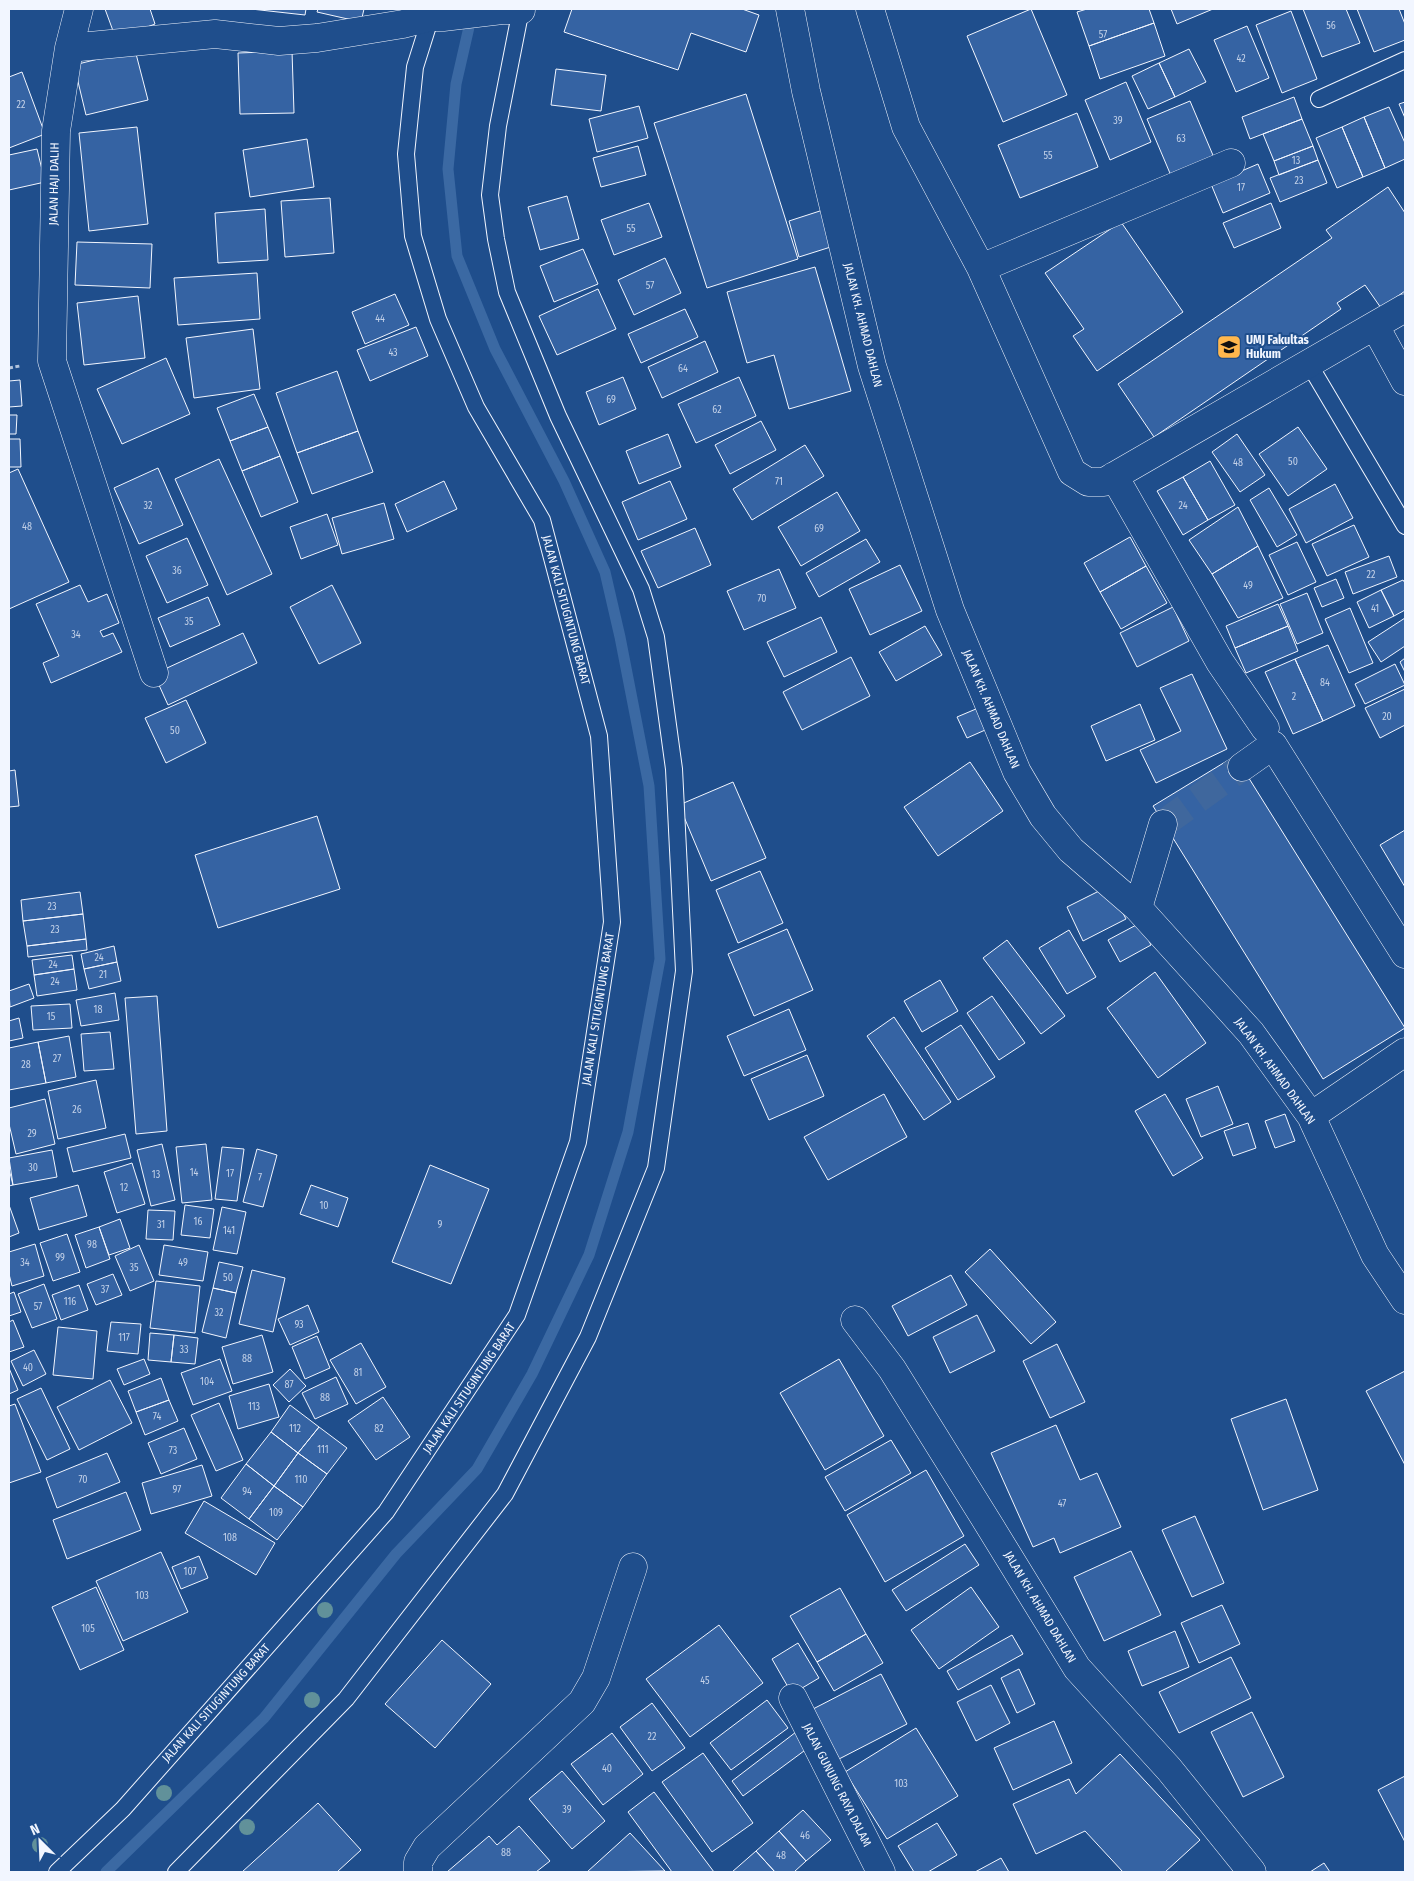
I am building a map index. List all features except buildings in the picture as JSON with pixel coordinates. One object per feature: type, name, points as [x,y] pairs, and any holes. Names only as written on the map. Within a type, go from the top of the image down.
[{"type":"street","name":"JALAN HAJI DALIH","points":[[80,9],[69,48],[56,132],[52,361],[154,673]]},
{"type":"street","name":"JALAN KH. AHMAD DAHLAN","points":[[790,9],[806,91],[872,366],[950,610],[1017,772],[1044,816],[1071,850],[1138,908],[1251,1033],[1311,1116],[1376,1255],[1405,1300]]},
{"type":"street","points":[[870,9],[906,127],[981,268],[1072,472],[1088,482],[1104,482],[1405,308]]},
{"type":"street","points":[[69,48],[215,34],[279,41],[316,38],[403,24],[435,14],[515,10]]},
{"type":"street","points":[[981,268],[1231,163]]},
{"type":"street","points":[[1375,326],[1405,381]]},
{"type":"street","points":[[1114,476],[1220,662],[1265,728]]},
{"type":"street","points":[[1242,767],[1273,745],[1405,954]]},
{"type":"street","points":[[1138,908],[1163,824]]},
{"type":"street","points":[[1311,1116],[1405,1052]]},
{"type":"street","name":"JALAN KH. AHMAD DAHLAN","points":[[855,1320],[892,1369],[1077,1668],[1169,1769],[1252,1872]]},
{"type":"street","points":[[418,1872],[418,1862],[427,1847],[582,1702],[596,1678],[634,1567]]},
{"type":"street","name":"JALAN GUNUNG RAYA DALAM","points":[[793,1698],[881,1872]]},
{"type":"lane","points":[[176,1872],[346,1699],[505,1494],[588,1337],[656,1168],[684,971],[674,769],[656,637],[641,589],[558,416],[507,292],[496,239],[490,195],[515,10]]},
{"type":"lane","name":"JALAN KALI SITUGINTUNG BARAT","points":[[57,1872],[123,1809],[386,1512],[517,1315],[578,1142],[612,922],[599,736],[542,520],[476,407],[438,319],[413,236],[406,154],[415,67],[435,14]]},
{"type":"lane","points":[[1319,99],[1405,60]]},
{"type":"lane","points":[[1309,364],[1405,526]]},
{"type":"waterway","points":[[106,1872],[264,1718],[396,1554],[477,1469],[532,1374],[589,1255],[628,1132],[660,959],[649,786],[620,637],[605,572],[564,481],[495,349],[457,256],[448,169],[456,84],[472,14]]},
{"type":"tunnel","points":[[1163,824],[1242,767]]},
{"type":"place","name":"UMJ Fakultas Hukum","points":[[1229,347]]}]
